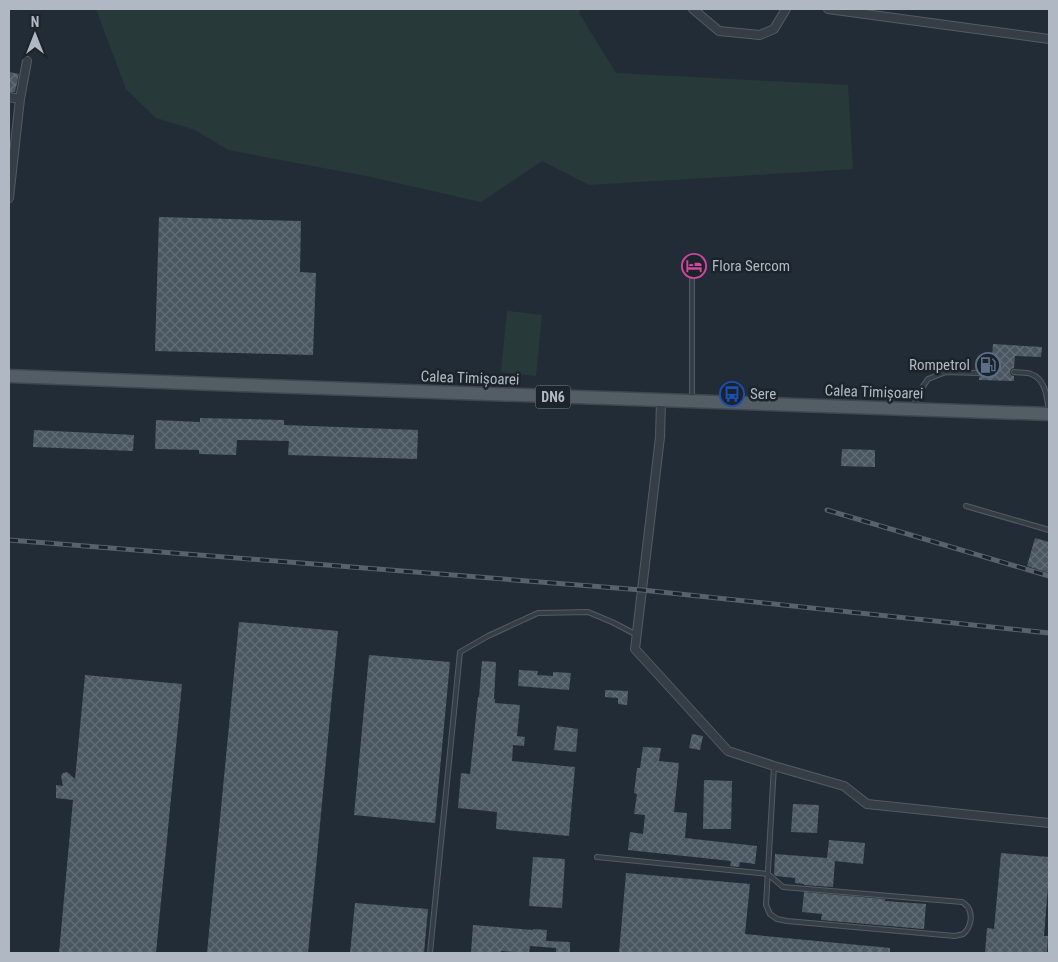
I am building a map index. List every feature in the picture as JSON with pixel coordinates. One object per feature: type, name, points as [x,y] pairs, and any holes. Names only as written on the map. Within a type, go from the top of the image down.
[{"type":"main road","name":"Calea Timișoarei","points":[[9,376],[1049,414]]},
{"type":"street","points":[[693,9],[719,31],[760,35],[774,29],[786,9]]},
{"type":"street","points":[[828,9],[1049,39]]},
{"type":"street","points":[[9,198],[20,99],[27,61]]},
{"type":"street","points":[[9,97],[20,99]]},
{"type":"street","points":[[661,401],[660,436],[635,649],[728,751],[844,786],[867,804],[1049,823]]},
{"type":"lane","points":[[692,274],[692,402]]},
{"type":"lane","points":[[915,410],[916,397],[928,379],[946,372],[979,373]]},
{"type":"lane","points":[[1014,372],[1031,374],[1043,383],[1048,399],[1049,414]]},
{"type":"lane","points":[[966,506],[1049,530]]},
{"type":"lane","points":[[430,953],[460,652],[488,636],[538,613],[588,612],[637,635]]},
{"type":"lane","points":[[597,858],[768,874],[783,887],[962,902],[968,907],[971,922],[963,934],[955,936],[787,921],[777,919],[770,914],[766,906],[768,874],[774,766]]},
{"type":"green space","points":[[96,9],[580,9],[579,13],[616,73],[848,85],[853,169],[589,185],[542,161],[481,202],[366,176],[228,150],[195,130],[156,118],[126,89]]},
{"type":"green space","points":[[507,311],[542,315],[536,376],[501,372]]},
{"type":"building","points":[[9,72],[19,74],[15,92],[9,92]]},
{"type":"building","points":[[159,217],[301,221],[300,272],[316,273],[313,355],[155,351]]},
{"type":"building","points":[[993,344],[1042,347],[1041,357],[1015,356],[1014,368],[1010,372],[1014,376],[1014,381],[979,380],[979,377],[983,374],[979,369],[980,358],[992,358]]},
{"type":"building","points":[[200,418],[284,420],[284,425],[418,430],[417,459],[288,455],[289,441],[237,440],[236,455],[199,454],[199,450],[155,449],[156,420],[200,422]]},
{"type":"building","points":[[34,430],[134,435],[133,451],[33,447]]},
{"type":"building","points":[[842,449],[875,450],[875,467],[841,466]]},
{"type":"building","points":[[1035,538],[1049,542],[1049,573],[1027,566]]},
{"type":"building","points":[[239,622],[338,631],[308,953],[207,953]]},
{"type":"building","points":[[369,655],[450,662],[435,823],[354,815]]},
{"type":"building","points":[[482,661],[496,662],[495,703],[520,705],[517,736],[525,737],[524,746],[513,745],[512,761],[575,767],[569,836],[496,829],[497,812],[458,808],[461,773],[470,774]]},
{"type":"building","points":[[519,670],[538,671],[537,675],[553,676],[553,672],[571,673],[569,690],[518,686]]},
{"type":"building","points":[[85,675],[182,684],[156,953],[59,953],[73,800],[56,798],[56,785],[63,786],[61,776],[63,773],[67,772],[75,779]]},
{"type":"building","points":[[605,690],[628,691],[627,705],[618,704],[618,698],[605,697]]},
{"type":"building","points":[[557,726],[578,729],[576,752],[554,750]]},
{"type":"building","points":[[692,734],[703,736],[700,750],[689,748]]},
{"type":"building","points":[[643,747],[661,748],[659,761],[679,763],[674,812],[687,813],[685,838],[757,846],[755,864],[740,862],[739,867],[730,866],[731,861],[628,850],[630,832],[643,834],[645,815],[634,814],[637,794],[634,793],[637,768],[640,768]]},
{"type":"building","points":[[704,780],[732,781],[731,829],[703,829]]},
{"type":"building","points":[[793,804],[819,805],[817,833],[791,832]]},
{"type":"building","points":[[829,840],[865,843],[863,864],[835,861],[833,887],[804,885],[795,883],[795,878],[776,876],[774,874],[775,854],[827,858]]},
{"type":"building","points":[[1001,853],[1049,857],[1044,936],[1048,936],[1047,953],[985,953],[987,928],[994,929]]},
{"type":"building","points":[[533,857],[565,859],[562,908],[529,906]]},
{"type":"building","points":[[626,873],[750,884],[745,934],[890,948],[890,953],[619,953]]},
{"type":"building","points":[[804,892],[926,904],[924,929],[821,920],[822,914],[802,912]]},
{"type":"building","points":[[355,903],[428,909],[424,953],[350,953]]},
{"type":"building","points":[[473,925],[547,930],[546,941],[570,942],[570,953],[556,953],[556,948],[530,946],[529,953],[501,951],[501,953],[471,953]]},
{"type":"railway","points":[[827,510],[1049,576]]},
{"type":"railway","points":[[9,540],[642,590],[1049,633]]},
{"type":"place","name":"Flora Sercom","points":[[694,266]]},
{"type":"place","name":"Rompetrol","points":[[988,365]]},
{"type":"place","name":"Sere","points":[[732,394]]}]
